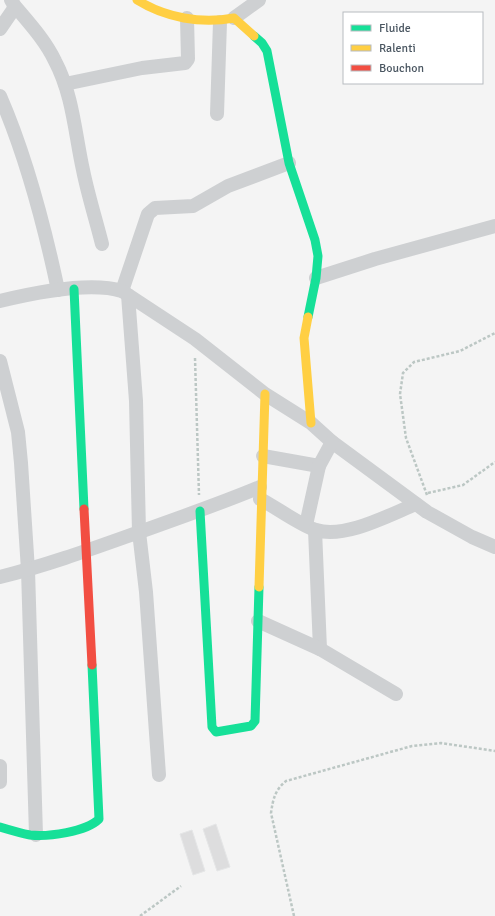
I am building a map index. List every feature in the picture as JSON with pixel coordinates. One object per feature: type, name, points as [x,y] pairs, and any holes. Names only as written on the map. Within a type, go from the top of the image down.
[{"type":"street","points":[[137,0],[159,11],[187,18],[220,22],[234,18],[259,0]]},
{"type":"street","points":[[0,29],[13,10],[12,2]]},
{"type":"street","points":[[12,2],[42,39],[56,63],[65,84],[73,112],[83,169],[102,244]]},
{"type":"street","points":[[65,84],[142,68],[185,63],[188,58],[187,18]]},
{"type":"street","points":[[234,18],[262,43],[266,51],[290,164],[315,240],[318,256],[316,278],[304,338],[311,423]]},
{"type":"street","points":[[217,114],[220,22]]},
{"type":"street","points":[[0,96],[13,126],[26,165],[48,245],[58,290]]},
{"type":"street","points":[[158,775],[146,592],[139,532],[136,401],[125,293],[148,214],[151,210],[155,208],[193,206],[228,186],[290,164]]},
{"type":"street","points":[[316,278],[375,259],[495,226]]},
{"type":"street","points":[[0,301],[58,290],[109,287],[125,293],[195,339],[265,394],[311,423],[332,442],[418,506],[472,537],[495,547]]},
{"type":"street","points":[[0,827],[36,835],[82,829],[91,826],[99,819],[74,289]]},
{"type":"street","points":[[0,361],[18,432],[28,570],[36,835]]},
{"type":"street","points":[[200,511],[212,727],[214,732],[251,726],[254,724],[258,621],[260,493],[265,394]]},
{"type":"street","points":[[320,649],[310,528],[319,466],[332,442]]},
{"type":"street","points":[[263,456],[319,466]]},
{"type":"street","points":[[0,577],[28,570],[200,511],[260,493]]},
{"type":"street","points":[[260,493],[310,528],[337,532],[418,506]]},
{"type":"street","points":[[258,621],[320,649],[396,694]]},
{"type":"street","points":[[0,766],[0,782]]},
{"type":"path","points":[[428,493],[406,438],[400,394],[403,373],[414,362],[460,351],[495,333]]},
{"type":"path","points":[[195,339],[200,511]]},
{"type":"path","points":[[418,506],[428,493],[463,485],[495,462]]},
{"type":"path","points":[[418,506],[428,493]]},
{"type":"path","points":[[294,916],[271,814],[273,798],[278,787],[286,781],[412,746],[441,743],[495,751]]},
{"type":"path","points":[[140,916],[181,886]]},
{"type":"building","points":[[216,824],[230,867],[217,871],[203,829]]},
{"type":"building","points":[[192,830],[205,871],[193,875],[180,834]]},
{"type":"traffic: fast","points":[[254,36],[262,43],[267,51],[289,163],[315,240],[318,256],[316,278],[308,317]]},
{"type":"traffic: fast","points":[[74,289],[84,509]]},
{"type":"traffic: fast","points":[[200,511],[212,727],[216,732],[251,726],[255,721],[259,587]]},
{"type":"traffic: fast","points":[[0,827],[30,835],[47,835],[66,833],[76,830],[93,824],[99,819],[92,665]]},
{"type":"traffic: slow","points":[[137,0],[160,11],[184,18],[196,20],[222,20],[234,18],[254,36]]},
{"type":"traffic: slow","points":[[308,317],[304,338],[311,423]]},
{"type":"traffic: slow","points":[[259,587],[265,394]]},
{"type":"traffic: jam","points":[[84,509],[92,665]]}]
